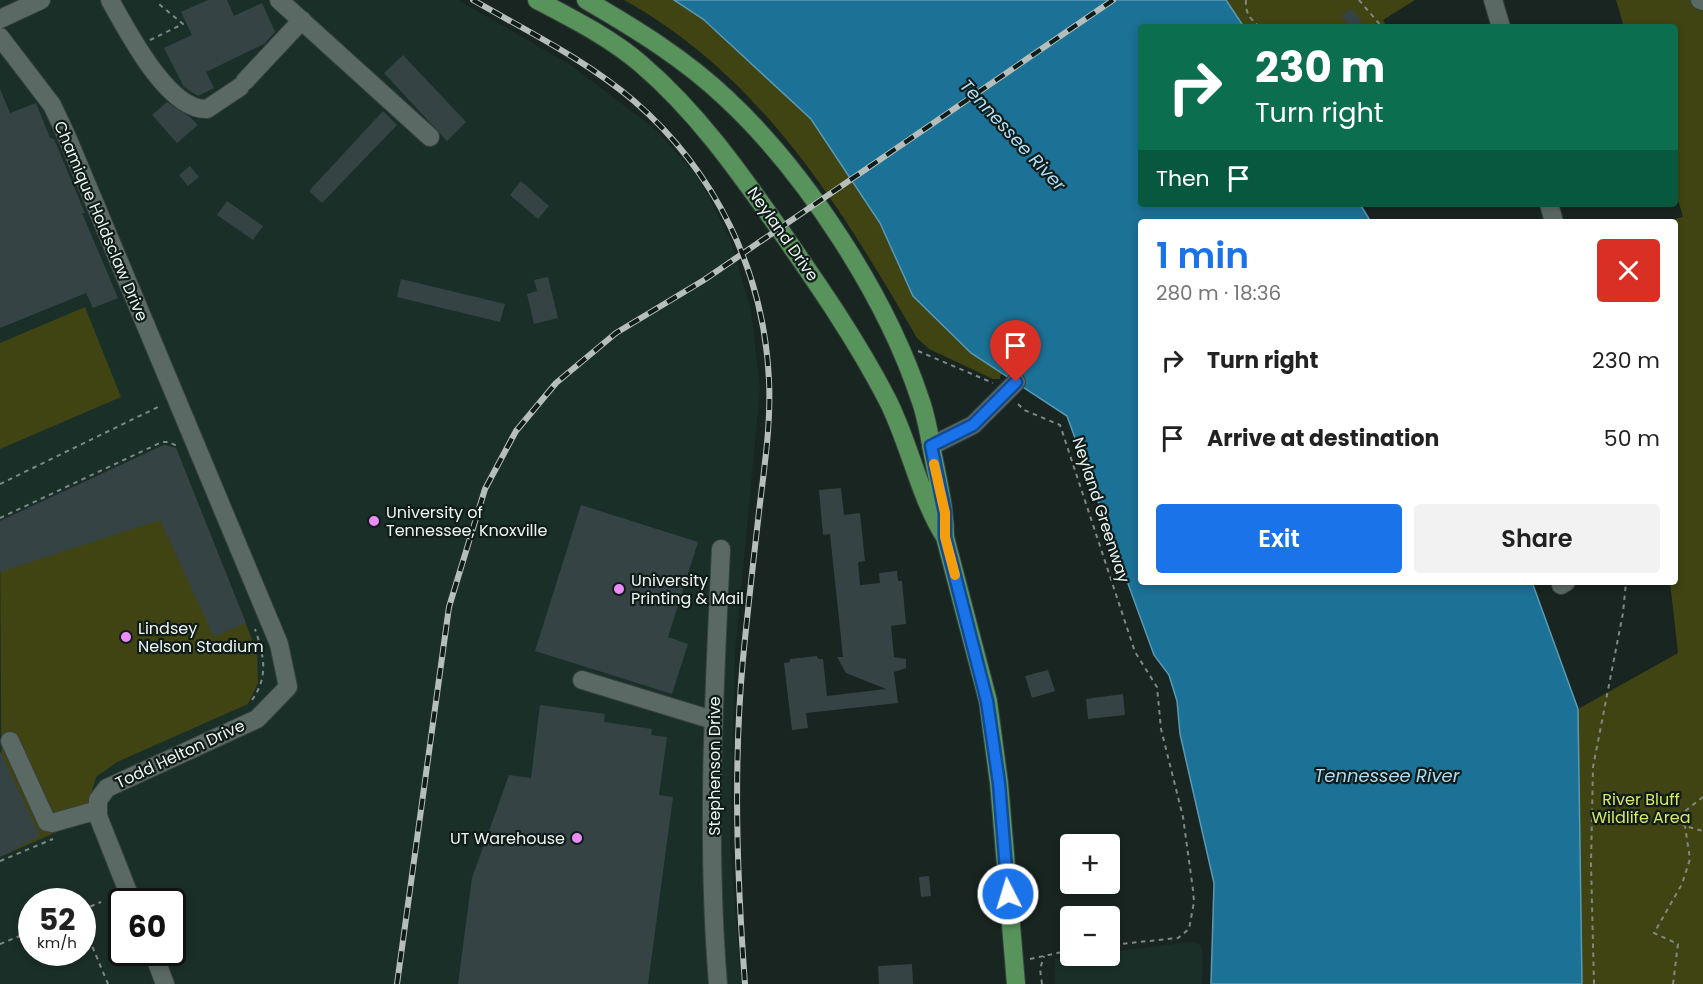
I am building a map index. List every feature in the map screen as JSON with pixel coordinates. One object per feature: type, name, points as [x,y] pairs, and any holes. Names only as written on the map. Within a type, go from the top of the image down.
[{"type":"main road","name":"Neyland Drive","points":[[537,0],[603,37],[642,65],[679,99],[722,149],[840,316],[888,400],[918,471],[931,516],[945,537]]},
{"type":"main road","name":"Neyland Drive","points":[[586,0],[655,41],[703,78],[746,118],[793,173],[853,260],[886,318],[922,402],[945,513],[945,537],[987,701],[999,783],[1016,984]]},
{"type":"street","points":[[0,18],[41,0]]},
{"type":"street","points":[[110,0],[137,47],[166,88],[194,107],[207,110],[242,84],[302,20]]},
{"type":"street","points":[[279,0],[430,137]]},
{"type":"street","points":[[1493,0],[1500,24]]},
{"type":"street","name":"Chamique Holdsclaw Drive","points":[[0,37],[33,77],[56,113],[183,416]]},
{"type":"street","points":[[931,446],[973,425],[1011,388]]},
{"type":"street","name":"Todd Helton Drive","points":[[98,810],[98,800],[107,788],[257,719],[288,687],[279,644],[183,416]]},
{"type":"street","name":"Stephenson Drive","points":[[718,984],[713,891],[713,720],[721,549]]},
{"type":"street","points":[[582,680],[713,720]]},
{"type":"street","points":[[10,741],[46,822],[52,823],[98,810],[127,888]]},
{"type":"street","points":[[158,966],[165,984]]},
{"type":"path","points":[[1246,0],[1245,8],[1250,19],[1256,24]]},
{"type":"path","points":[[1359,0],[1379,24]]},
{"type":"path","points":[[137,47],[183,24],[159,4]]},
{"type":"path","points":[[1360,12],[1364,7]]},
{"type":"path","name":"Neyland Greenway","points":[[916,351],[998,386],[1011,388],[1024,410],[1060,425],[1135,652],[1157,687],[1167,763],[1183,817],[1194,902],[1189,929],[1178,938],[1120,944]]},
{"type":"path","points":[[0,484],[158,408]]},
{"type":"path","points":[[0,518],[162,442],[170,442],[181,449]]},
{"type":"path","points":[[1594,984],[1591,912],[1593,766],[1623,614],[1626,585]]},
{"type":"path","points":[[248,704],[262,682],[265,669],[264,656],[253,625]]},
{"type":"path","points":[[1703,797],[1684,812],[1680,821],[1685,826],[1703,831]]},
{"type":"path","points":[[1673,984],[1678,944],[1654,933],[1682,884],[1690,860],[1685,826]]},
{"type":"path","points":[[0,860],[60,836]]},
{"type":"path","points":[[96,904],[101,902]]},
{"type":"path","points":[[0,944],[18,937]]},
{"type":"path","points":[[1014,961],[1060,951]]},
{"type":"path","points":[[96,955],[108,984]]},
{"type":"path","points":[[1042,984],[1040,969],[1044,956]]},
{"type":"shaded area","name":"University of Tennessee, Knoxville","points":[[0,0],[458,0],[569,64],[655,129],[699,178],[730,239],[751,310],[760,389],[735,653],[730,844],[741,984],[0,984]]},
{"type":"shaded area","points":[[1191,942],[1200,944],[1203,956],[1202,984],[1055,984],[1055,959],[1060,959],[1060,966],[1120,966],[1120,951]]},
{"type":"green space","points":[[624,0],[674,0],[703,19],[811,119],[880,223],[913,296],[971,353],[1001,373],[1000,379],[993,379],[929,349],[917,338],[827,193],[757,106],[717,67],[673,31]]},
{"type":"green space","points":[[1226,0],[1415,0],[1383,20],[1385,24],[1242,24]]},
{"type":"green space","name":"River Bluff Wildlife Area","points":[[1616,0],[1703,0],[1703,984],[1582,984],[1578,709],[1678,653],[1670,585],[1678,585],[1678,219],[1675,219],[1683,217],[1678,200],[1678,24],[1623,24]]},
{"type":"green space","points":[[85,307],[121,397],[0,449],[0,343]]},
{"type":"green space","name":"Lindsey Nelson Stadium","points":[[164,445],[176,448],[257,652],[258,683],[248,704],[117,762],[96,777],[84,820],[2,856],[0,522]]},
{"type":"water","name":"Tennessee River","points":[[674,0],[1226,0],[1242,24],[1138,24],[1138,207],[1362,207],[1369,219],[1138,219],[1138,585],[1533,585],[1578,709],[1582,984],[1211,984],[1214,883],[1180,734],[1177,701],[1169,675],[1154,655],[1067,416],[971,353],[913,296],[880,223],[811,119],[703,19]]},
{"type":"building","points":[[208,0],[227,0],[234,16],[262,3],[275,32],[264,44],[206,72],[214,88],[198,96],[184,87],[164,48],[192,35],[181,12]]},
{"type":"building","points":[[1351,8],[1362,21],[1358,24],[1349,24],[1342,16]]},
{"type":"building","points":[[403,55],[466,122],[447,141],[384,73]]},
{"type":"building","points":[[0,89],[10,113],[36,103],[50,138],[54,139],[118,298],[93,308],[86,293],[0,328]]},
{"type":"building","points":[[167,102],[198,125],[177,143],[152,115]]},
{"type":"building","points":[[383,111],[397,125],[322,203],[309,191]]},
{"type":"building","points":[[190,166],[199,177],[188,186],[179,175]]},
{"type":"building","points":[[521,181],[549,206],[538,219],[510,195]]},
{"type":"building","points":[[227,201],[263,226],[253,240],[217,215]]},
{"type":"building","points":[[548,277],[558,318],[534,324],[527,294],[537,291],[534,280]]},
{"type":"building","points":[[401,279],[505,304],[500,322],[397,297]]},
{"type":"building","points":[[164,445],[176,448],[246,623],[214,637],[160,520],[0,572],[0,521]]},
{"type":"building","points":[[841,488],[844,515],[860,513],[865,561],[858,562],[860,585],[880,583],[879,573],[897,571],[898,581],[902,581],[906,624],[891,626],[894,657],[906,659],[906,668],[894,672],[898,703],[806,713],[808,728],[792,730],[784,663],[790,662],[790,659],[817,656],[818,659],[823,659],[827,696],[886,689],[846,673],[837,657],[843,657],[830,534],[823,535],[819,490]]},
{"type":"building","name":"University Printing & Mail","points":[[581,505],[698,542],[668,637],[688,644],[672,694],[535,651]]},
{"type":"building","points":[[1048,670],[1055,691],[1032,698],[1025,676]]},
{"type":"building","points":[[1123,694],[1125,715],[1088,719],[1086,699]]},
{"type":"building","points":[[540,705],[605,714],[604,722],[652,729],[651,735],[667,737],[659,795],[673,797],[648,984],[458,984],[472,878],[509,775],[531,778]]},
{"type":"building","points":[[0,751],[40,836],[0,857]]},
{"type":"building","points":[[929,876],[931,896],[921,897],[919,877]]},
{"type":"building","points":[[912,964],[913,984],[879,984],[878,966]]},
{"type":"railway","points":[[473,0],[596,72],[634,101],[663,129],[689,159],[711,192],[746,263],[757,301],[765,340],[769,411],[766,457],[743,659],[738,741],[738,862],[745,984]]},
{"type":"railway","points":[[397,984],[449,607],[485,489],[516,431],[556,383],[616,333],[704,280],[1113,0]]},
{"type":"slow traffic","points":[[934,464],[945,513],[945,537],[955,575]]},
{"type":"place","name":"University of Tennessee, Knoxville","points":[[374,521]]},
{"type":"place","name":"University Printing & Mail","points":[[619,589]]},
{"type":"place","name":"Lindsey Nelson Stadium","points":[[126,637]]},
{"type":"place","name":"UT Warehouse","points":[[577,838]]},
{"type":"route","points":[[1008,894],[999,783],[987,701],[945,537],[945,513],[931,446],[973,425],[1016,382]]}]
